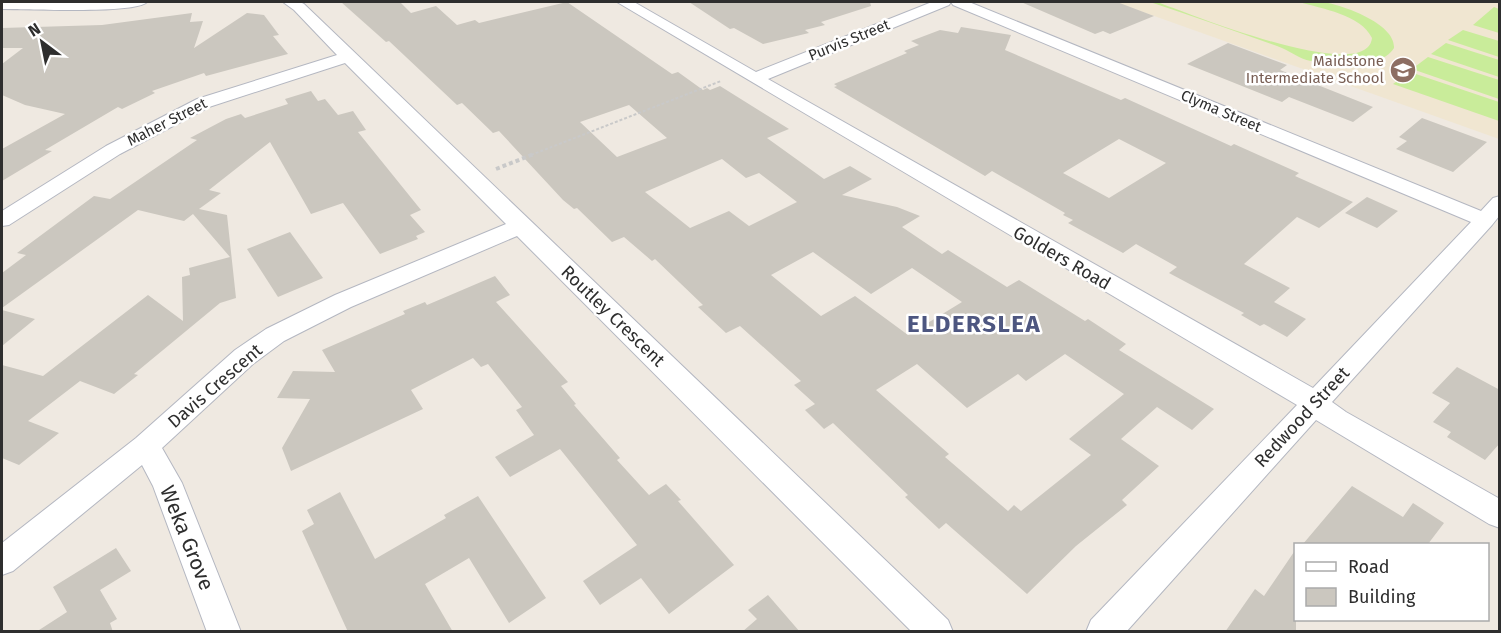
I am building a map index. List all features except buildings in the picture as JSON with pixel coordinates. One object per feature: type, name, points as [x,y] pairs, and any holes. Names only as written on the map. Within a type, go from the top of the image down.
[{"type":"street","points":[[2,5],[140,2]]},
{"type":"street","name":"Routley Crescent","points":[[290,2],[299,7],[936,632]]},
{"type":"street","name":"Golders Road","points":[[624,2],[1109,285],[1294,389],[1336,420],[1500,515]]},
{"type":"street","name":"Purvis Street","points":[[750,75],[944,2]]},
{"type":"street","name":"Clyma Street","points":[[958,2],[1492,211]]},
{"type":"street","name":"Maher Street","points":[[2,220],[123,145],[203,103],[348,57]]},
{"type":"street","name":"Redwood Street","points":[[1103,632],[1492,211]]},
{"type":"street","name":"Davis Crescent","points":[[2,561],[146,446],[244,357],[275,335],[343,301],[521,226]]},
{"type":"street","name":"Weka Grove","points":[[146,446],[167,483],[224,632]]},
{"type":"path","points":[[473,178],[750,75]]},
{"type":"shaded area","name":"Maidstone Intermediate School","points":[[1115,2],[1499,2],[1499,139]]},
{"type":"green space","points":[[1320,1],[1367,17],[1387,31],[1394,48],[1388,55],[1368,63],[1343,65],[1320,63],[1150,2],[1157,2],[1272,42],[1309,51],[1340,54],[1362,51],[1372,38],[1359,23],[1340,14],[1299,2]]},
{"type":"green space","points":[[1494,7],[1499,9],[1499,33],[1473,25]]},
{"type":"green space","points":[[1463,30],[1499,41],[1499,57],[1448,40]]},
{"type":"green space","points":[[1446,43],[1499,60],[1499,77],[1431,54]]},
{"type":"green space","points":[[1428,57],[1499,80],[1499,99],[1412,69]]},
{"type":"green space","points":[[1410,72],[1499,102],[1499,121],[1393,84]]},
{"type":"place","name":"Maidstone Intermediate School","points":[[1403,70]]},
{"type":"district","name":"ELDERSLEA","points":[[974,324]]}]
